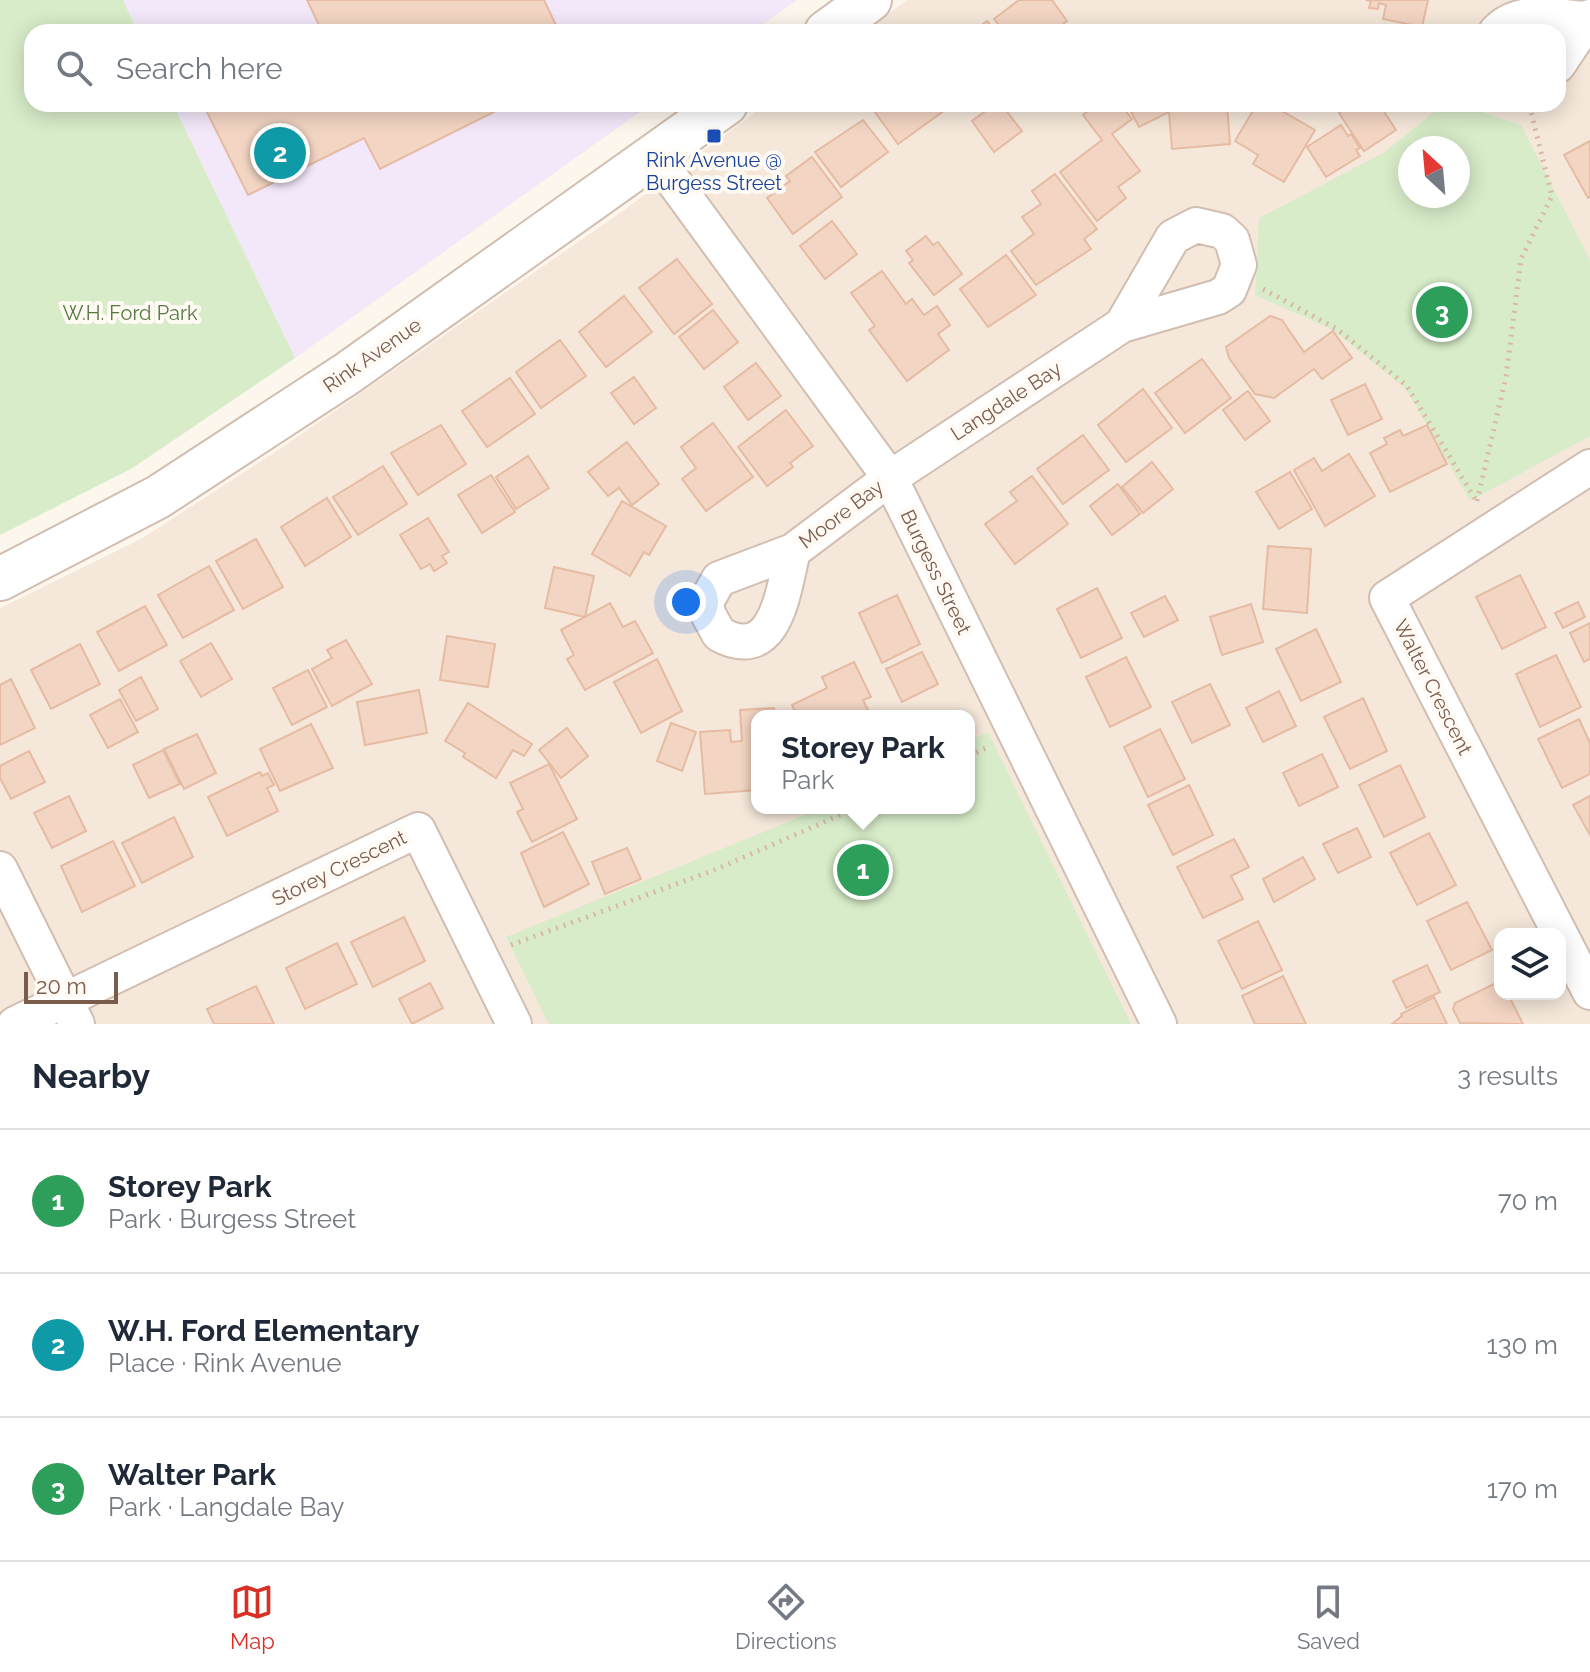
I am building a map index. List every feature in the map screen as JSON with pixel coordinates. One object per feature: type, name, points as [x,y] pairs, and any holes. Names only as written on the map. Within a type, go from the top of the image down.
[{"type":"street","points":[[837,24],[870,0]]},
{"type":"street","points":[[1506,24],[1515,17],[1527,15],[1588,18],[1566,52]]},
{"type":"street","name":"Rink Avenue","points":[[0,579],[171,488],[348,373],[715,112]]},
{"type":"street","name":"Burgess Street","points":[[655,156],[890,478],[1159,1024]]},
{"type":"street","name":"Langdale Bay","points":[[890,478],[1122,325],[1218,297],[1236,278],[1237,252],[1222,231],[1196,225],[1183,229],[1165,248],[1122,325]]},
{"type":"street","name":"Walter Crescent","points":[[1590,467],[1387,598],[1590,992]]},
{"type":"street","name":"Moore Bay","points":[[793,551],[890,478]]},
{"type":"street","name":"Storey Crescent","points":[[70,1011],[418,830],[514,1024]]},
{"type":"street","points":[[0,869],[70,1011],[15,1024]]},
{"type":"path","points":[[1236,278],[1260,287],[1337,329],[1407,386],[1477,503],[1506,377],[1521,259],[1552,196],[1531,112]]},
{"type":"path","points":[[482,960],[516,943],[717,869],[842,814]]},
{"type":"shaded area","points":[[123,0],[797,0],[763,24],[134,24]]},
{"type":"shaded area","points":[[907,0],[1590,0],[1590,1024],[0,1024],[0,608],[141,539],[280,449],[627,208],[755,112],[1566,112],[1566,24],[874,24]]},
{"type":"shaded area","points":[[177,112],[640,112],[295,358]]},
{"type":"green space","name":"W.H. Ford Park","points":[[0,0],[123,0],[134,24],[24,24],[24,112],[177,112],[295,358],[131,469],[0,535]]},
{"type":"green space","points":[[1434,112],[1484,112],[1521,125],[1590,260],[1590,436],[1470,501],[1406,389],[1333,330],[1255,295],[1259,218],[1383,153],[1398,141],[1398,208],[1470,208],[1470,136],[1404,136]]},
{"type":"green space","points":[[988,732],[1131,1024],[549,1024],[506,937],[807,814],[975,814],[975,738]]},
{"type":"building","points":[[307,0],[544,0],[556,24],[319,24]]},
{"type":"building","points":[[1019,0],[1052,0],[1067,21],[1063,24],[998,24],[994,19]]},
{"type":"building","points":[[1366,0],[1428,0],[1423,24],[1383,19],[1386,5],[1379,3],[1378,9],[1369,8],[1371,1]]},
{"type":"building","points":[[207,112],[494,112],[380,169],[364,138],[248,195]]},
{"type":"building","points":[[875,112],[942,112],[898,144]]},
{"type":"building","points":[[984,112],[1007,112],[1022,131],[994,152],[972,121]]},
{"type":"building","points":[[1087,112],[1126,112],[1132,119],[1112,134],[1140,171],[1118,187],[1126,198],[1097,221],[1060,172],[1102,140],[1083,115]]},
{"type":"building","points":[[1131,112],[1169,112],[1139,127]]},
{"type":"building","points":[[1169,112],[1228,112],[1230,144],[1172,149]]},
{"type":"building","points":[[1252,112],[1284,112],[1315,130],[1284,182],[1253,164],[1258,155],[1235,141]]},
{"type":"building","points":[[1384,112],[1396,130],[1364,151],[1339,113]]},
{"type":"building","points":[[863,120],[888,152],[841,187],[815,152]]},
{"type":"building","points":[[1341,125],[1360,148],[1356,150],[1360,156],[1326,177],[1307,147]]},
{"type":"building","points":[[1590,141],[1590,197],[1588,198],[1564,155]]},
{"type":"building","points":[[812,157],[842,197],[793,234],[767,198],[790,181],[786,176]]},
{"type":"building","points":[[1055,174],[1097,229],[1084,239],[1091,249],[1036,285],[1011,251],[1034,234],[1022,217],[1041,204],[1032,191]]},
{"type":"building","points":[[832,221],[857,254],[825,279],[800,246]]},
{"type":"building","points":[[926,236],[933,245],[938,242],[962,274],[934,295],[909,263],[913,260],[906,251]]},
{"type":"building","points":[[1006,255],[1036,295],[988,327],[960,289]]},
{"type":"building","points":[[677,259],[712,304],[674,334],[639,288]]},
{"type":"building","points":[[882,271],[906,304],[912,299],[924,315],[937,306],[950,325],[938,334],[949,350],[907,381],[869,330],[875,326],[851,293]]},
{"type":"building","points":[[624,296],[652,332],[606,367],[579,332]]},
{"type":"building","points":[[713,310],[738,342],[704,369],[679,337]]},
{"type":"building","points":[[1270,316],[1282,320],[1304,352],[1333,331],[1352,358],[1322,379],[1314,369],[1274,398],[1255,394],[1229,358],[1226,347]]},
{"type":"building","points":[[560,340],[586,376],[541,408],[516,372]]},
{"type":"building","points":[[1202,359],[1231,398],[1185,433],[1155,393]]},
{"type":"building","points":[[756,363],[781,396],[748,420],[724,387]]},
{"type":"building","points":[[634,377],[656,408],[634,424],[611,393]]},
{"type":"building","points":[[510,378],[535,414],[487,447],[462,411]]},
{"type":"building","points":[[1365,384],[1382,419],[1348,435],[1331,400]]},
{"type":"building","points":[[1143,389],[1172,428],[1126,462],[1098,425]]},
{"type":"building","points":[[1248,391],[1270,421],[1245,440],[1223,410]]},
{"type":"building","points":[[786,410],[813,446],[790,463],[793,467],[767,486],[738,447]]},
{"type":"building","points":[[713,423],[753,477],[706,511],[682,479],[696,468],[681,447]]},
{"type":"building","points":[[441,425],[466,464],[418,495],[391,453]]},
{"type":"building","points":[[1427,425],[1447,464],[1390,492],[1370,453],[1387,444],[1384,438],[1400,430],[1403,436]]},
{"type":"building","points":[[1083,435],[1109,470],[1063,504],[1037,469]]},
{"type":"building","points":[[627,442],[659,484],[632,505],[619,488],[608,496],[588,472]]},
{"type":"building","points":[[1349,454],[1375,496],[1325,526],[1294,470],[1314,458],[1322,471]]},
{"type":"building","points":[[528,456],[549,488],[516,509],[496,477]]},
{"type":"building","points":[[1152,462],[1173,489],[1143,513],[1122,487]]},
{"type":"building","points":[[383,466],[407,504],[358,535],[333,497]]},
{"type":"building","points":[[1290,472],[1312,509],[1279,529],[1256,492]]},
{"type":"building","points":[[491,475],[515,512],[482,533],[458,495]]},
{"type":"building","points":[[1032,476],[1068,524],[1015,564],[985,524],[1017,501],[1010,492]]},
{"type":"building","points":[[1118,484],[1140,514],[1112,535],[1090,506]]},
{"type":"building","points":[[327,498],[351,537],[305,566],[281,527]]},
{"type":"building","points":[[622,501],[666,526],[649,555],[644,552],[630,576],[592,554]]},
{"type":"building","points":[[428,518],[449,552],[442,556],[447,563],[434,571],[430,564],[421,569],[400,535]]},
{"type":"building","points":[[256,539],[283,587],[243,609],[216,561]]},
{"type":"building","points":[[1268,546],[1311,549],[1307,613],[1263,609]]},
{"type":"building","points":[[209,566],[234,610],[183,638],[158,595]]},
{"type":"building","points":[[554,567],[594,576],[585,617],[545,608]]},
{"type":"building","points":[[1520,575],[1546,627],[1502,649],[1476,597]]},
{"type":"building","points":[[1097,588],[1122,638],[1081,658],[1057,609]]},
{"type":"building","points":[[897,595],[920,644],[882,663],[859,613]]},
{"type":"building","points":[[1165,596],[1178,620],[1144,637],[1131,613]]},
{"type":"building","points":[[1578,602],[1585,617],[1563,628],[1555,613]]},
{"type":"building","points":[[610,603],[623,627],[635,621],[653,653],[585,690],[567,659],[574,655],[561,630]]},
{"type":"building","points":[[1251,604],[1263,642],[1222,655],[1210,617]]},
{"type":"building","points":[[145,606],[167,645],[119,671],[97,632]]},
{"type":"building","points":[[1590,623],[1590,659],[1584,662],[1570,633]]},
{"type":"building","points":[[1316,629],[1341,682],[1301,701],[1276,649]]},
{"type":"building","points":[[447,636],[495,644],[488,687],[440,680]]},
{"type":"building","points":[[346,640],[372,684],[332,706],[312,669],[332,658],[327,650]]},
{"type":"building","points":[[211,643],[232,679],[201,697],[180,661]]},
{"type":"building","points":[[80,644],[100,684],[51,709],[31,670]]},
{"type":"building","points":[[922,652],[938,684],[902,702],[886,669]]},
{"type":"building","points":[[1556,655],[1581,707],[1540,727],[1516,674]]},
{"type":"building","points":[[1126,657],[1151,707],[1110,727],[1086,677]]},
{"type":"building","points":[[657,659],[682,711],[641,733],[614,682]]},
{"type":"building","points":[[854,662],[871,697],[863,700],[868,710],[794,710],[792,705],[827,688],[822,677]]},
{"type":"building","points":[[308,670],[327,707],[292,725],[273,688]]},
{"type":"building","points":[[141,677],[158,709],[136,721],[119,690]]},
{"type":"building","points":[[11,679],[35,728],[0,745],[0,685]]},
{"type":"building","points":[[1210,684],[1230,725],[1192,743],[1172,702]]},
{"type":"building","points":[[419,690],[427,733],[365,745],[357,702]]},
{"type":"building","points":[[1279,691],[1296,726],[1263,742],[1246,708]]},
{"type":"building","points":[[1363,698],[1387,751],[1350,769],[1324,717]]},
{"type":"building","points":[[120,699],[138,732],[108,748],[90,715]]},
{"type":"building","points":[[468,703],[532,744],[524,756],[513,750],[496,778],[445,741]]},
{"type":"building","points":[[774,708],[751,710],[751,790],[705,794],[700,732],[730,730],[731,742],[742,741],[740,710]]},
{"type":"building","points":[[1579,719],[1590,743],[1590,774],[1562,788],[1538,739]]},
{"type":"building","points":[[671,723],[696,732],[682,771],[657,761]]},
{"type":"building","points":[[311,724],[333,768],[280,791],[260,749]]},
{"type":"building","points":[[567,728],[588,756],[561,778],[539,750]]},
{"type":"building","points":[[1160,729],[1185,779],[1148,797],[1124,747]]},
{"type":"building","points":[[197,734],[216,773],[184,789],[164,749]]},
{"type":"building","points":[[163,750],[180,784],[149,798],[133,765]]},
{"type":"building","points":[[29,751],[45,782],[11,799],[0,778],[0,766]]},
{"type":"building","points":[[1322,754],[1338,787],[1299,806],[1283,773]]},
{"type":"building","points":[[549,764],[577,819],[532,842],[517,812],[523,809],[510,783]]},
{"type":"building","points":[[1400,765],[1425,817],[1384,837],[1359,785]]},
{"type":"building","points":[[260,772],[262,776],[268,773],[274,785],[267,788],[278,811],[227,836],[208,797]]},
{"type":"building","points":[[1189,785],[1213,835],[1173,855],[1148,805]]},
{"type":"building","points":[[69,796],[86,831],[52,848],[34,813]]},
{"type":"building","points":[[1590,796],[1590,835],[1573,805]]},
{"type":"building","points":[[174,817],[193,857],[142,883],[122,843]]},
{"type":"building","points":[[1357,828],[1371,857],[1338,873],[1323,844]]},
{"type":"building","points":[[563,832],[589,884],[544,907],[521,853]]},
{"type":"building","points":[[1429,833],[1456,885],[1417,905],[1390,853]]},
{"type":"building","points":[[1234,839],[1249,867],[1231,876],[1243,899],[1203,918],[1177,867]]},
{"type":"building","points":[[113,841],[135,886],[82,912],[61,866]]},
{"type":"building","points":[[627,848],[641,879],[605,894],[592,862]]},
{"type":"building","points":[[1303,857],[1315,879],[1274,902],[1263,879]]},
{"type":"building","points":[[1467,902],[1492,950],[1451,970],[1427,921]]},
{"type":"building","points":[[404,917],[425,961],[373,987],[351,942]]},
{"type":"building","points":[[1258,921],[1282,970],[1242,989],[1218,941]]},
{"type":"building","points":[[337,943],[357,984],[305,1009],[286,968]]},
{"type":"building","points":[[1427,965],[1440,992],[1406,1008],[1393,981]]},
{"type":"building","points":[[1283,976],[1306,1024],[1255,1024],[1242,996]]},
{"type":"building","points":[[430,983],[443,1008],[412,1024],[399,999]]},
{"type":"building","points":[[1494,984],[1494,1000],[1511,1000],[1523,1024],[1460,1023],[1453,1009],[1455,1003]]},
{"type":"building","points":[[256,986],[274,1024],[214,1024],[207,1009]]},
{"type":"building","points":[[1434,997],[1447,1024],[1392,1024],[1401,1014]]},
{"type":"place","name":"Rink Avenue @ Burgess Street","points":[[714,136]]},
{"type":"place","name":"W.H. Ford Elementary","points":[[280,153]]},
{"type":"place","name":"Walter Park","points":[[1442,312]]},
{"type":"place","name":"Storey Park","points":[[863,870]]}]
